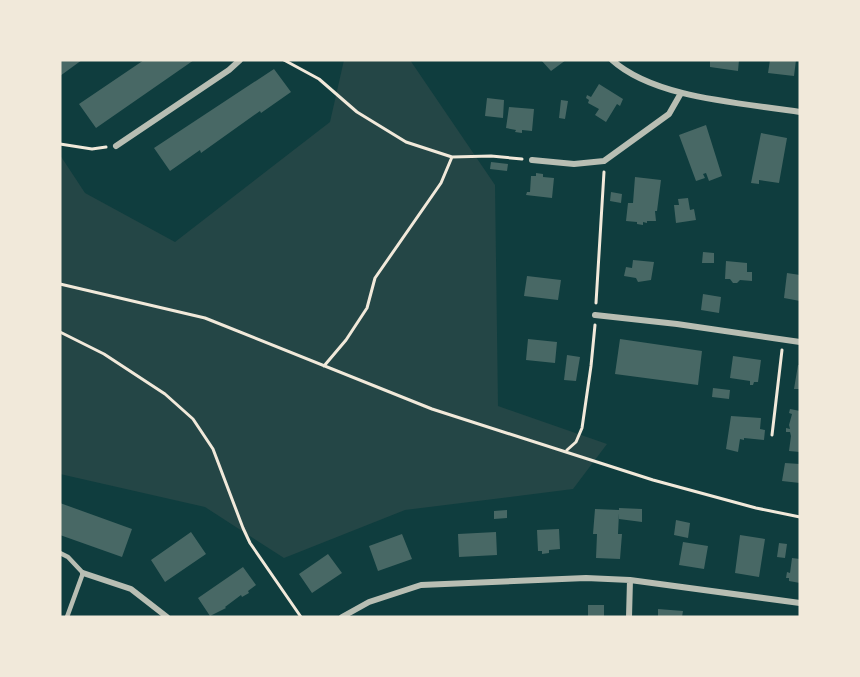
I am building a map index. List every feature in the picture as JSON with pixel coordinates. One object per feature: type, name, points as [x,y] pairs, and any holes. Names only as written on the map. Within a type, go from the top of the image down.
[{"type":"street","points":[[116,146],[229,70],[240,60]]},
{"type":"street","points":[[612,60],[621,68],[656,85],[681,93],[800,112]]},
{"type":"street","points":[[532,160],[574,164],[604,161],[669,114],[681,93]]},
{"type":"street","points":[[595,315],[800,342]]},
{"type":"street","points":[[83,573],[131,589],[166,617]]},
{"type":"street","points":[[342,617],[369,602],[421,585],[586,578],[630,580],[800,603]]},
{"type":"street","points":[[629,617],[630,580]]},
{"type":"lane","points":[[60,554],[68,557],[83,573],[67,617]]},
{"type":"path","points":[[284,60],[319,79],[357,112],[406,142],[452,157],[491,156],[532,160]]},
{"type":"path","points":[[60,144],[92,149],[116,146]]},
{"type":"path","points":[[324,366],[346,340],[367,308],[375,278],[441,183],[452,157]]},
{"type":"path","points":[[566,451],[576,442],[582,428],[591,366],[604,161]]},
{"type":"path","points":[[60,284],[205,318],[432,409],[653,480],[756,508],[800,517]]},
{"type":"path","points":[[60,332],[104,354],[165,394],[193,419],[213,449],[250,543],[301,617]]},
{"type":"path","points":[[772,435],[784,339]]},
{"type":"shaded area","points":[[344,60],[410,60],[495,185],[498,406],[607,444],[573,489],[405,510],[284,558],[205,507],[60,474],[60,155],[85,193],[175,242],[330,122]]},
{"type":"building","points":[[60,60],[82,60],[60,76]]},
{"type":"building","points":[[144,60],[194,60],[96,128],[79,104]]},
{"type":"building","points":[[541,60],[566,60],[551,71]]},
{"type":"building","points":[[710,60],[739,60],[738,71],[710,67]]},
{"type":"building","points":[[770,60],[796,60],[794,76],[768,73]]},
{"type":"building","points":[[274,69],[291,92],[201,153],[200,150],[170,171],[154,148]]},
{"type":"building","points":[[599,84],[623,99],[620,106],[617,104],[606,122],[595,115],[599,109],[588,103],[589,100],[586,98],[587,95],[591,97]]},
{"type":"building","points":[[487,98],[504,100],[503,118],[485,116]]},
{"type":"building","points":[[561,100],[568,101],[565,119],[559,118]]},
{"type":"building","points":[[509,107],[534,109],[532,131],[522,130],[522,133],[506,128]]},
{"type":"building","points":[[706,125],[722,176],[709,181],[706,173],[703,174],[705,178],[696,181],[679,135]]},
{"type":"building","points":[[761,133],[787,138],[779,183],[759,180],[759,184],[751,183]]},
{"type":"building","points":[[491,162],[508,164],[507,171],[490,169]]},
{"type":"building","points":[[536,173],[543,174],[543,177],[554,178],[552,198],[526,195],[530,192],[531,176],[536,176]]},
{"type":"building","points":[[635,177],[661,180],[657,211],[655,211],[656,221],[643,222],[643,225],[626,221],[628,203],[633,203]]},
{"type":"building","points":[[611,192],[622,194],[621,203],[610,201]]},
{"type":"building","points":[[688,198],[690,210],[694,209],[696,220],[676,223],[674,205],[679,205],[678,199]]},
{"type":"building","points":[[703,252],[714,253],[714,263],[702,263]]},
{"type":"building","points":[[633,260],[654,262],[651,280],[638,282],[636,278],[624,276],[626,267],[632,268]]},
{"type":"building","points":[[726,261],[747,263],[747,272],[752,272],[752,281],[740,280],[733,283],[730,279],[725,279]]},
{"type":"building","points":[[787,273],[800,275],[800,301],[784,298]]},
{"type":"building","points":[[527,276],[561,280],[558,300],[524,296]]},
{"type":"building","points":[[703,294],[721,297],[719,313],[701,310]]},
{"type":"building","points":[[528,339],[557,342],[555,363],[526,360]]},
{"type":"building","points":[[620,339],[702,351],[698,385],[615,374]]},
{"type":"building","points":[[567,355],[580,357],[576,381],[564,380]]},
{"type":"building","points":[[733,356],[761,360],[758,382],[750,385],[750,381],[730,378]]},
{"type":"building","points":[[798,365],[800,365],[800,389],[794,389]]},
{"type":"building","points":[[713,388],[730,390],[729,399],[712,397]]},
{"type":"building","points":[[790,409],[800,411],[800,452],[789,451],[791,436],[790,432],[786,432],[786,428],[790,429],[792,414],[789,413]]},
{"type":"building","points":[[731,416],[761,418],[760,429],[765,430],[764,440],[744,438],[744,440],[740,439],[738,452],[726,449]]},
{"type":"building","points":[[785,463],[800,464],[800,483],[782,481]]},
{"type":"building","points":[[60,503],[132,529],[122,557],[60,535]]},
{"type":"building","points":[[619,508],[642,509],[642,522],[619,519],[619,513],[618,534],[622,534],[620,559],[596,558],[597,534],[593,534],[595,509],[619,510]]},
{"type":"building","points":[[507,510],[507,518],[494,519],[494,511]]},
{"type":"building","points":[[676,520],[690,523],[688,538],[674,535]]},
{"type":"building","points":[[559,529],[560,549],[549,550],[549,553],[542,554],[542,551],[538,551],[537,530]]},
{"type":"building","points":[[191,532],[206,554],[165,582],[151,560]]},
{"type":"building","points":[[496,532],[497,555],[459,557],[458,534]]},
{"type":"building","points":[[402,534],[412,559],[378,571],[369,546]]},
{"type":"building","points":[[740,535],[765,539],[759,577],[735,573]]},
{"type":"building","points":[[683,542],[708,546],[704,569],[679,565]]},
{"type":"building","points":[[779,543],[787,544],[785,558],[777,557]]},
{"type":"building","points":[[328,554],[342,573],[312,593],[299,574]]},
{"type":"building","points":[[792,558],[800,559],[800,583],[789,581],[789,578],[786,578],[787,572],[790,573]]},
{"type":"building","points":[[243,567],[256,585],[248,591],[249,593],[242,597],[241,595],[226,608],[210,616],[198,598]]},
{"type":"building","points":[[588,605],[604,605],[604,617],[588,617]]},
{"type":"building","points":[[658,609],[683,611],[682,617],[658,617]]}]
